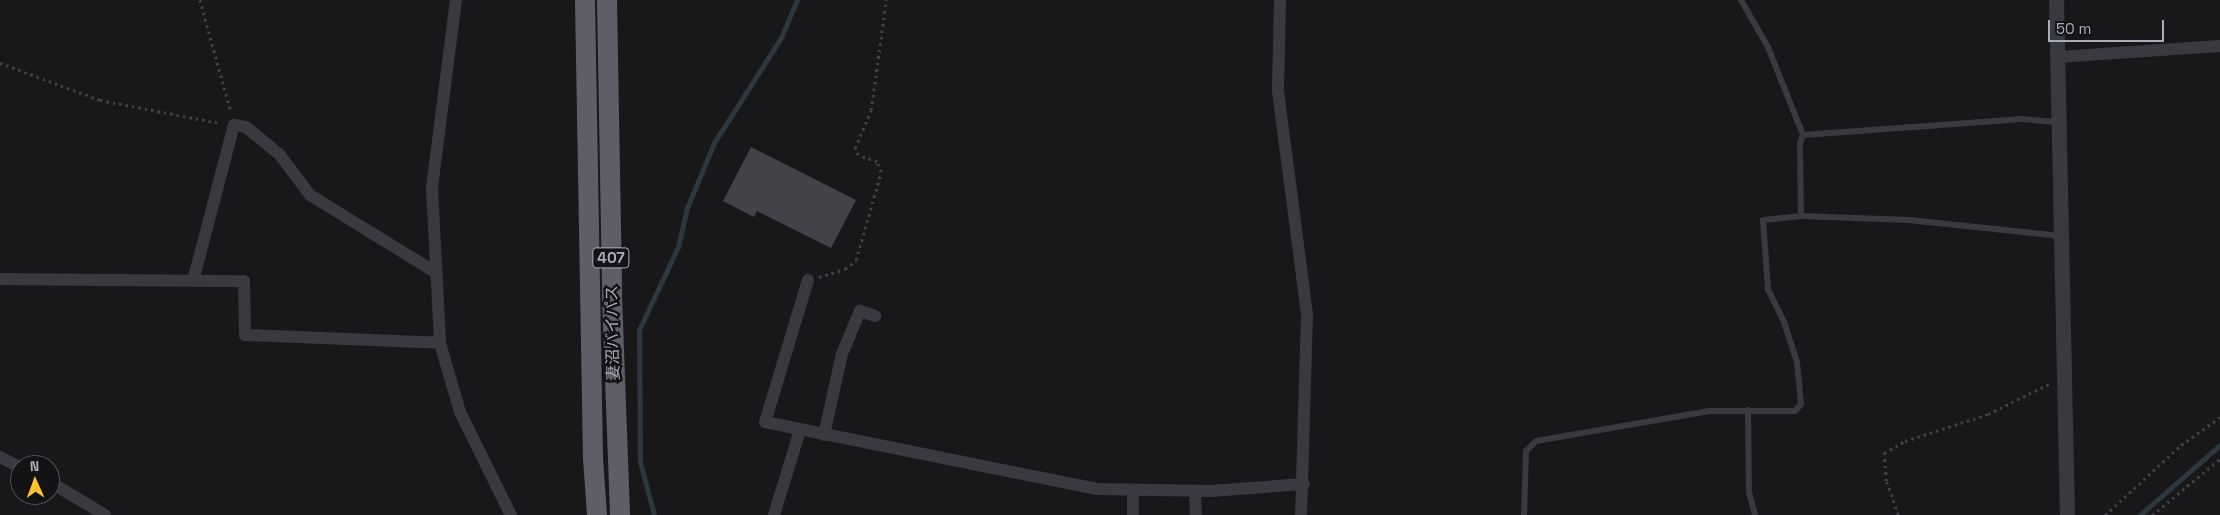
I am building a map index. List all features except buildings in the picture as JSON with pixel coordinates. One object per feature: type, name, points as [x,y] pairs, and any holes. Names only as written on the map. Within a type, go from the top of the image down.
[{"type":"highway","name":"妻沼バイパス","points":[[585,0],[592,418],[597,515]]},
{"type":"highway","name":"妻沼バイパス","points":[[608,0],[612,286],[620,515]]},
{"type":"street","points":[[456,0],[432,188],[440,343],[460,412],[512,515]]},
{"type":"street","points":[[1280,0],[1278,91],[1307,314],[1304,484],[1301,515]]},
{"type":"street","points":[[2056,0],[2060,122],[2066,515]]},
{"type":"street","points":[[2058,57],[2220,46]]},
{"type":"street","points":[[192,281],[234,125],[246,127],[280,155],[310,195],[435,272]]},
{"type":"street","points":[[0,279],[244,281],[245,335],[440,343]]},
{"type":"street","points":[[808,280],[764,422],[1096,489],[1195,491],[1304,484]]},
{"type":"street","points":[[824,435],[842,354],[860,311],[875,316]]},
{"type":"street","points":[[774,515],[800,430]]},
{"type":"street","points":[[60,488],[105,515]]},
{"type":"street","points":[[1133,490],[1133,515]]},
{"type":"street","points":[[1195,491],[1196,515]]},
{"type":"lane","points":[[1741,0],[1768,47],[1803,135],[1800,144],[1801,216]]},
{"type":"lane","points":[[1803,135],[2022,119],[2060,122]]},
{"type":"lane","points":[[1524,515],[1526,451],[1536,441],[1686,414],[1748,410],[1795,411],[1801,404],[1797,362],[1785,324],[1768,289],[1763,220],[1801,216],[1909,220],[2062,236]]},
{"type":"lane","points":[[1748,410],[1749,492],[1755,515]]},
{"type":"path","points":[[0,63],[100,100],[234,125],[200,0]]},
{"type":"path","points":[[808,280],[845,269],[856,260],[881,172],[877,162],[858,155],[855,148],[872,110],[886,0]]},
{"type":"path","points":[[1898,515],[1886,481],[1884,454],[1905,441],[1988,414],[2064,377]]},
{"type":"path","points":[[2106,515],[2181,445],[2220,417]]},
{"type":"path","points":[[2152,515],[2220,459]]},
{"type":"waterway","points":[[654,515],[640,462],[639,330],[678,247],[687,208],[714,143],[781,38],[797,0]]},
{"type":"waterway","points":[[2140,515],[2220,445]]}]
